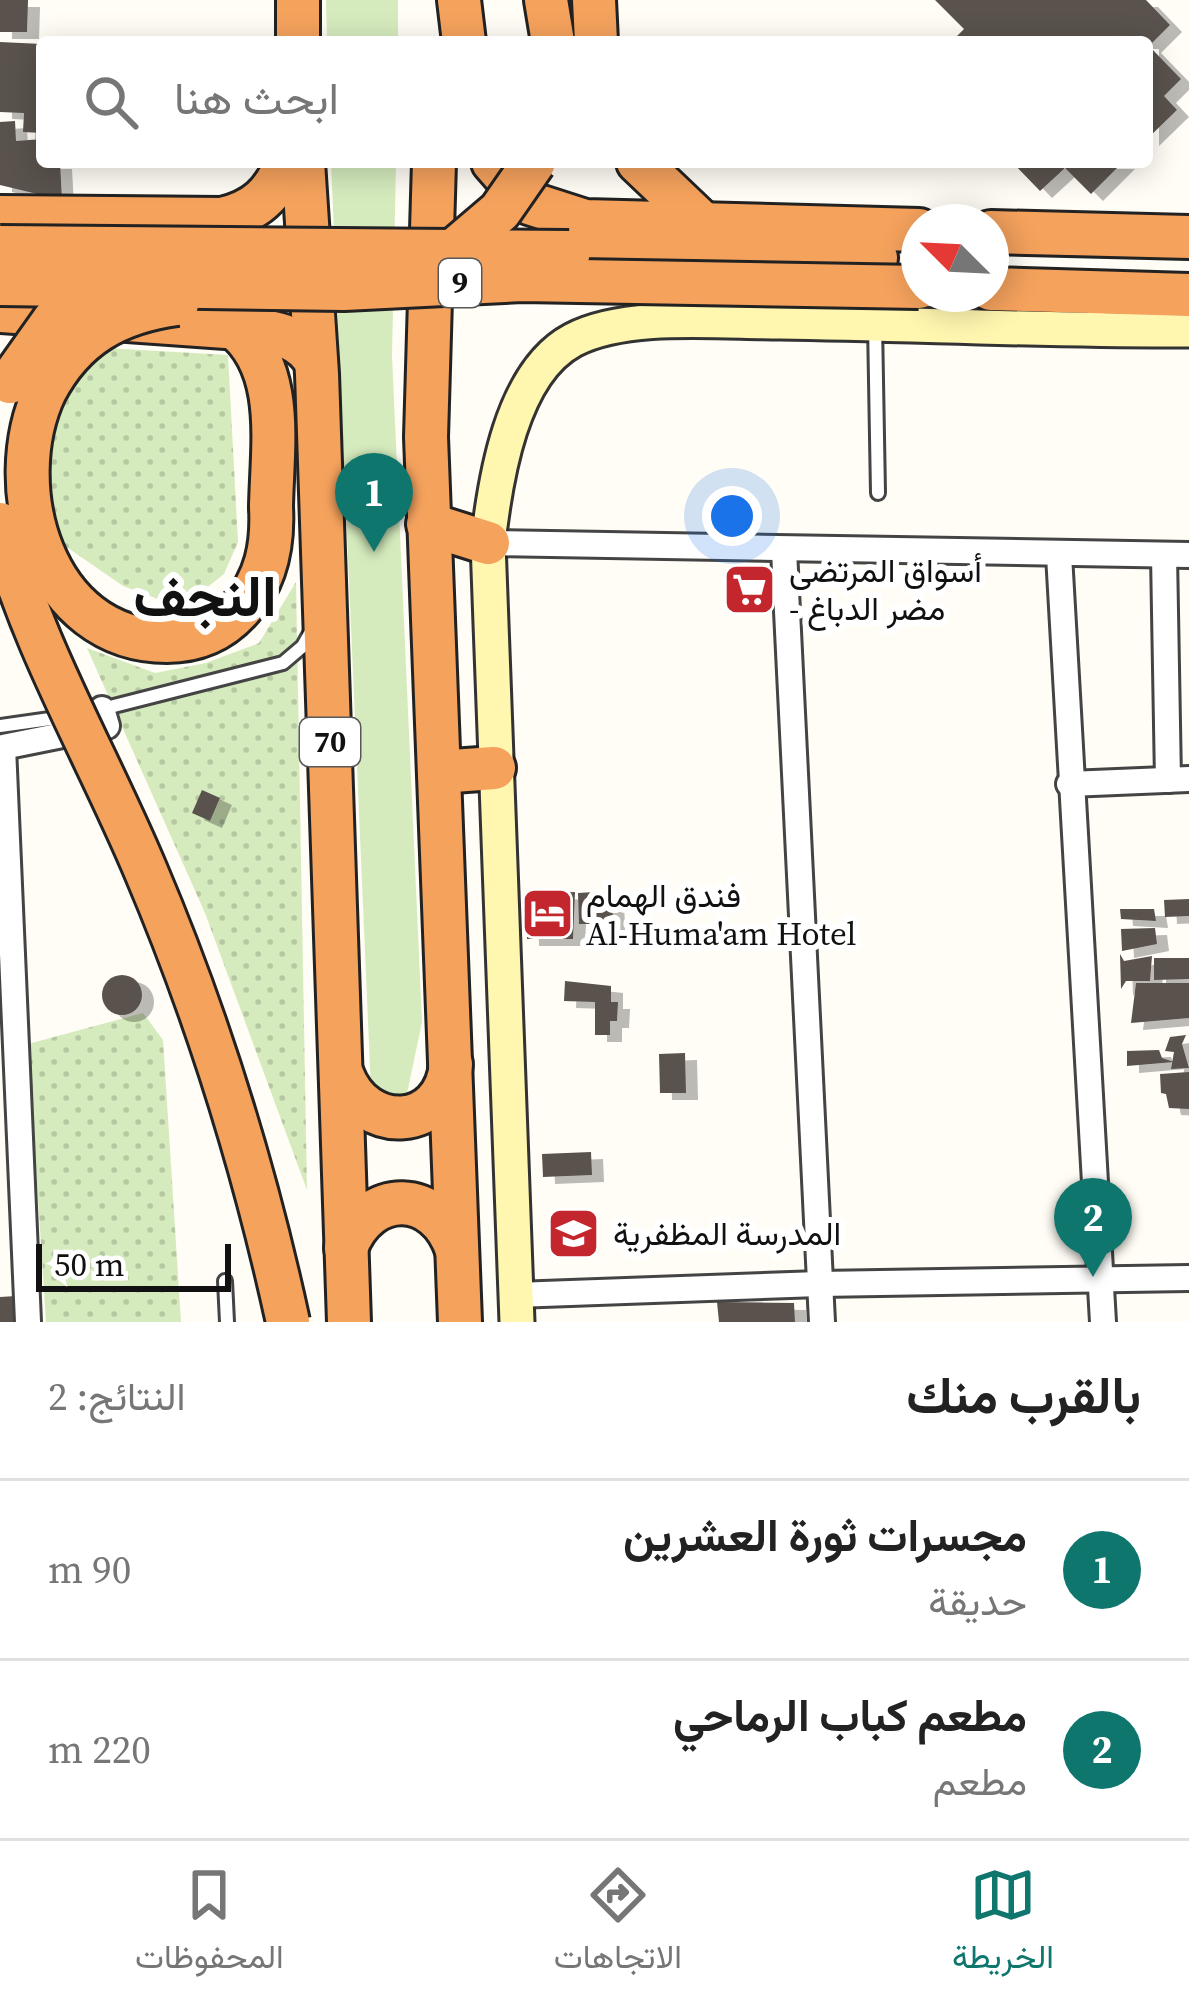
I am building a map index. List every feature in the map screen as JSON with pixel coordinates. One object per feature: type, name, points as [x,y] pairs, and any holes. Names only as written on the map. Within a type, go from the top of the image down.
[{"type":"highway","points":[[298,0],[298,36]]},
{"type":"highway","points":[[437,36],[438,0]]},
{"type":"highway","points":[[459,0],[463,36]]},
{"type":"highway","points":[[546,0],[552,36]]},
{"type":"highway","points":[[594,0],[596,36]]},
{"type":"highway","points":[[0,218],[221,219],[249,212],[265,200],[284,168]]},
{"type":"highway","name":"70","points":[[303,168],[317,368],[349,1322]]},
{"type":"highway","points":[[434,168],[426,437],[460,1322]]},
{"type":"highway","points":[[499,168],[529,203],[585,221],[901,229]]},
{"type":"highway","points":[[233,326],[257,350],[268,381],[272,543],[261,578],[243,606],[206,634],[161,641],[130,634],[86,611],[64,590],[45,560],[28,516],[24,473],[28,435],[42,397],[62,364],[117,318],[149,307],[362,288],[417,277],[485,227],[530,168]]},
{"type":"highway","points":[[644,168],[702,223]]},
{"type":"highway","points":[[1009,232],[1189,237]]},
{"type":"highway","points":[[0,236],[10,264],[0,289]]},
{"type":"highway","name":"9","points":[[0,247],[901,259]]},
{"type":"highway","points":[[0,409],[28,351],[53,320],[87,296],[163,264],[252,248]]},
{"type":"highway","points":[[1009,261],[1189,265]]},
{"type":"highway","name":"9","points":[[0,289],[362,288],[522,280],[901,287]]},
{"type":"highway","points":[[1009,290],[1189,295]]},
{"type":"highway","points":[[0,311],[233,326],[292,338],[307,347],[317,368],[314,389],[284,429],[272,456]]},
{"type":"highway","points":[[0,524],[32,618],[146,870],[205,1021],[252,1165],[288,1322]]},
{"type":"highway","points":[[428,524],[488,543]]},
{"type":"highway","points":[[439,772],[494,768]]},
{"type":"highway","points":[[343,1074],[348,1089],[372,1113],[404,1118],[434,1104],[444,1090],[452,1059]]},
{"type":"highway","points":[[346,1248],[351,1233],[373,1211],[403,1203],[432,1213],[444,1223],[457,1258],[505,1313]]},
{"type":"main road","points":[[505,1313],[488,543],[494,492],[515,416],[536,373],[571,341],[623,324],[1189,329]]},
{"type":"street","points":[[488,543],[1176,555],[1179,780],[1069,784]]},
{"type":"street","points":[[784,550],[822,1322]]},
{"type":"street","points":[[1059,555],[1103,1322]]},
{"type":"street","points":[[28,1322],[3,747],[107,726],[102,709]]},
{"type":"street","points":[[505,1313],[819,1284],[1189,1278]]},
{"type":"lane","points":[[875,323],[878,493]]},
{"type":"lane","points":[[0,726],[102,709],[283,663],[303,646],[326,609]]},
{"type":"lane","points":[[225,1281],[227,1322]]},
{"type":"green space","points":[[326,0],[398,0],[398,36],[327,36]]},
{"type":"green space","points":[[331,168],[396,168],[392,356],[422,1022],[404,1108],[371,1091]]},
{"type":"green space","points":[[106,348],[228,355],[238,542],[224,574],[200,593],[163,601],[123,586],[58,541],[44,482],[48,439],[69,386]]},
{"type":"green space","points":[[296,582],[307,1190],[205,913],[87,648],[155,673],[206,663],[259,643]]},
{"type":"green space","points":[[143,1013],[163,1040],[181,1322],[46,1322],[28,1044]]},
{"type":"building","points":[[0,0],[28,0],[27,32],[0,32]]},
{"type":"building","points":[[935,0],[1146,0],[1170,25],[1153,42],[1153,36],[957,36],[964,29]]},
{"type":"building","points":[[0,42],[36,44],[36,133],[23,132],[24,113],[0,112]]},
{"type":"building","points":[[1153,50],[1181,79],[1164,96],[1177,110],[1153,133]]},
{"type":"building","points":[[15,121],[16,141],[36,139],[36,168],[60,168],[62,200],[0,185],[0,122]]},
{"type":"building","points":[[1018,168],[1065,168],[1040,191]]},
{"type":"building","points":[[1065,168],[1117,168],[1091,194]]},
{"type":"building","points":[[202,790],[220,798],[210,821],[192,813]]},
{"type":"building","points":[[612,891],[613,924],[579,924],[578,893]]},
{"type":"building","points":[[575,892],[573,939],[527,939],[526,894]]},
{"type":"building","points":[[1189,899],[1189,916],[1165,917],[1164,900]]},
{"type":"building","points":[[1120,909],[1154,909],[1156,921],[1121,919]]},
{"type":"building","points":[[1155,928],[1157,944],[1122,951],[1121,929]]},
{"type":"building","points":[[1120,954],[1124,961],[1152,956],[1150,981],[1126,981],[1121,989]]},
{"type":"building","points":[[1154,958],[1189,958],[1189,979],[1154,980]]},
{"type":"building","points":[[122,975],[136,981],[142,995],[136,1009],[122,1015],[108,1009],[102,995],[108,981]]},
{"type":"building","points":[[565,981],[611,986],[611,1002],[618,1002],[610,1035],[595,1035],[595,1002],[564,1001]]},
{"type":"building","points":[[1136,983],[1189,983],[1189,1018],[1131,1023]]},
{"type":"building","points":[[1186,1035],[1182,1044],[1189,1068],[1171,1069],[1174,1052],[1165,1051],[1170,1037]]},
{"type":"building","points":[[1159,1050],[1162,1058],[1174,1062],[1127,1066],[1127,1051]]},
{"type":"building","points":[[685,1053],[686,1093],[660,1093],[659,1054]]},
{"type":"building","points":[[1189,1072],[1189,1109],[1169,1108],[1166,1094],[1161,1093],[1160,1074]]},
{"type":"building","points":[[591,1152],[592,1175],[543,1177],[542,1154]]},
{"type":"building","points":[[16,1296],[16,1322],[0,1322],[0,1297]]},
{"type":"building","points":[[717,1302],[794,1303],[795,1322],[719,1322]]},
{"type":"place","name":"مجسرات ثورة العشرين","points":[[374,552]]},
{"type":"place","name":"أسواق المرتضى - مضر الدباغ","points":[[750,589]]},
{"type":"place","name":"فندق الهمام Al-Huma'am Hotel","points":[[547,914]]},
{"type":"place","name":"المدرسة المظفرية","points":[[574,1233]]},
{"type":"place","name":"مطعم كباب الرماحي","points":[[1093,1277]]},
{"type":"district","name":"النجف","points":[[205,596]]}]
